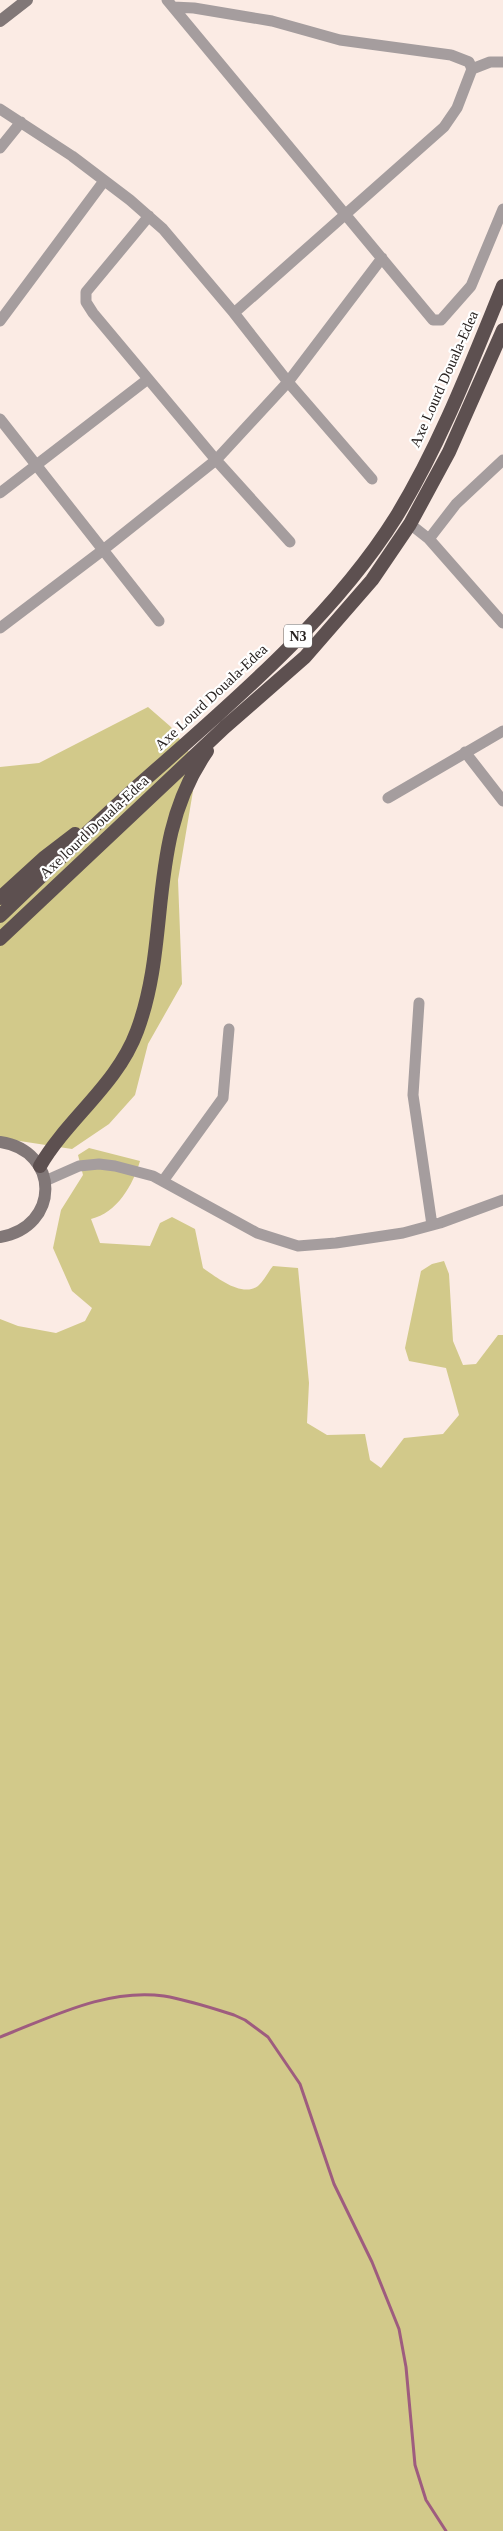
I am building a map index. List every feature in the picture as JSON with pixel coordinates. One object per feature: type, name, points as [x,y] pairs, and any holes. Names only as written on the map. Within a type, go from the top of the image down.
[{"type":"highway","name":"Axe Lourd Douala-Edea","points":[[0,916],[130,794],[217,716],[288,647],[358,569],[396,517],[432,448],[464,379],[503,286]]},
{"type":"highway","name":"Axe lourd Douala-Edea","points":[[0,939],[224,727],[305,657],[372,580],[410,524],[449,452],[503,330]]},
{"type":"highway","points":[[40,1166],[54,1144],[116,1069],[136,1033],[144,1007],[152,968],[166,851],[173,821],[199,764],[224,727]]},
{"type":"highway","points":[[0,898],[45,857],[130,794]]},
{"type":"main road","points":[[0,21],[27,0]]},
{"type":"main road","points":[[0,1142],[23,1148],[40,1166],[45,1181],[45,1198],[39,1214],[28,1226],[14,1235],[0,1237]]},
{"type":"street","points":[[170,3],[272,21],[340,40],[451,55],[469,62],[472,69],[457,108],[444,127],[345,212],[234,313]]},
{"type":"street","points":[[170,3],[433,320],[441,320],[471,286],[503,209]]},
{"type":"street","points":[[472,69],[490,62],[503,62]]},
{"type":"street","points":[[0,109],[72,156],[149,216],[234,313],[288,382],[372,479]]},
{"type":"street","points":[[0,148],[21,122]]},
{"type":"street","points":[[0,321],[104,181]]},
{"type":"street","points":[[149,216],[85,296],[93,313],[216,460],[290,542]]},
{"type":"street","points":[[0,628],[103,550],[216,460],[288,382],[382,258]]},
{"type":"street","points":[[0,493],[148,379]]},
{"type":"street","points":[[0,419],[159,621]]},
{"type":"street","points":[[428,539],[456,504],[503,460]]},
{"type":"street","points":[[410,524],[428,539],[503,623]]},
{"type":"street","points":[[388,798],[503,731]]},
{"type":"street","points":[[465,752],[503,801]]},
{"type":"street","points":[[419,1003],[413,1095],[432,1225]]},
{"type":"street","points":[[163,1181],[223,1098],[229,1029]]},
{"type":"street","points":[[45,1181],[79,1166],[99,1164],[153,1176],[257,1233],[298,1246],[336,1243],[403,1233],[503,1200]]},
{"type":"shaded area","points":[[148,707],[171,727],[199,766],[186,789],[193,791],[178,880],[182,984],[148,1044],[135,1095],[109,1124],[72,1149],[0,1138],[0,767],[39,763]]},
{"type":"shaded area","points":[[89,1148],[140,1161],[123,1197],[109,1211],[91,1219],[100,1243],[150,1246],[160,1223],[172,1217],[195,1229],[203,1268],[229,1285],[244,1290],[252,1289],[260,1284],[273,1266],[298,1268],[309,1383],[307,1423],[327,1435],[365,1434],[370,1460],[381,1468],[404,1438],[443,1434],[459,1415],[446,1368],[409,1361],[405,1348],[421,1271],[432,1264],[444,1261],[449,1274],[453,1341],[463,1365],[476,1364],[498,1335],[503,1335],[503,2531],[0,2531],[0,1319],[18,1326],[56,1333],[85,1321],[92,1308],[72,1291],[53,1248],[61,1210],[83,1175],[78,1155]]},
{"type":"waterway","points":[[0,2037],[80,2006],[122,1996],[143,1995],[164,1996],[200,2004],[234,2015],[245,2020],[268,2037],[300,2084],[334,2184],[372,2262],[399,2329],[406,2367],[415,2465],[426,2500],[446,2531]]}]
